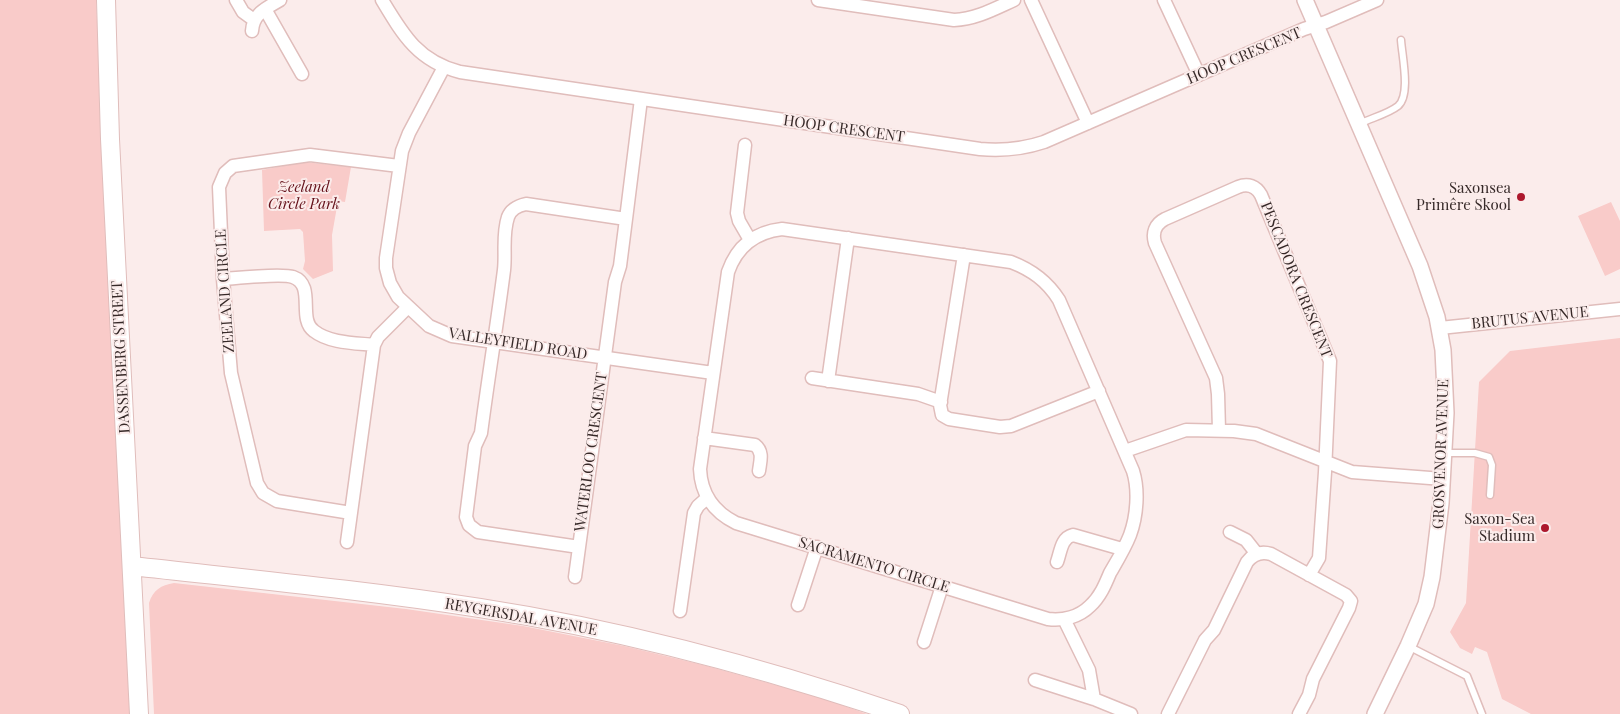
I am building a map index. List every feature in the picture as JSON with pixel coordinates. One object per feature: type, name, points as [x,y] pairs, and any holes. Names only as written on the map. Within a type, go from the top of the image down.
[{"type":"main road","name":"DASSENBERG STREET","points":[[106,0],[110,139],[139,714]]},
{"type":"main road","name":"REYGERSDAL AVENUE","points":[[132,566],[422,600],[532,617],[635,639],[732,663],[900,714]]},
{"type":"street","points":[[236,0],[253,26],[257,15],[280,0]]},
{"type":"street","name":"HOOP CRESCENT","points":[[382,0],[414,48],[444,67],[467,74],[990,150],[1012,150],[1034,145],[1377,0]]},
{"type":"street","points":[[818,0],[863,3],[946,19],[962,20],[982,15],[1014,0]]},
{"type":"street","points":[[1031,0],[1088,123]]},
{"type":"street","points":[[1164,0],[1199,75]]},
{"type":"street","name":"GROSVENOR AVENUE","points":[[1304,0],[1420,266],[1440,328],[1446,382],[1443,479],[1432,577],[1426,604],[1375,714]]},
{"type":"street","points":[[266,9],[302,74]]},
{"type":"street","name":"VALLEYFIELD ROAD","points":[[444,67],[409,133],[399,166],[386,258],[386,268],[393,290],[429,326],[443,334],[714,373]]},
{"type":"street","name":"WATERLOO CRESCENT","points":[[575,577],[604,357],[615,282],[620,266],[641,99]]},
{"type":"street","points":[[745,145],[737,213],[750,240]]},
{"type":"street","name":"ZEELAND CIRCLE","points":[[351,513],[277,501],[268,497],[260,489],[255,478],[231,373],[223,279],[219,186],[222,177],[228,169],[238,165],[310,155],[399,166]]},
{"type":"street","name":"PESCADORA CRESCENT","points":[[1219,430],[1216,378],[1155,243],[1154,233],[1158,224],[1165,219],[1238,187],[1248,185],[1256,188],[1261,195],[1329,356],[1330,373],[1325,462]]},
{"type":"street","points":[[494,342],[504,267],[503,248],[508,220],[516,207],[526,204],[626,218]]},
{"type":"street","name":"SACRAMENTO CIRCLE","points":[[782,229],[964,255],[1011,262],[1036,274],[1047,284],[1059,300],[1134,471],[1137,492],[1130,535],[1097,599],[1085,610],[1064,619],[1048,619],[816,548],[736,522],[720,513],[707,498],[700,478],[700,468],[728,272],[736,254],[750,240],[765,232],[782,229]]},
{"type":"street","points":[[828,381],[848,238]]},
{"type":"street","points":[[964,255],[941,412],[949,420],[1006,427],[1016,425],[1099,391]]},
{"type":"street","points":[[223,279],[294,277],[304,289],[308,323],[312,330],[334,340],[374,345]]},
{"type":"street","points":[[347,542],[374,345],[378,337],[408,307]]},
{"type":"street","name":"BRUTUS AVENUE","points":[[1440,328],[1620,308]]},
{"type":"street","name":"WATERLOO CRESCENT","points":[[494,342],[481,433],[476,446],[466,513],[467,521],[478,532],[579,547]]},
{"type":"street","points":[[812,378],[918,394],[941,402]]},
{"type":"street","points":[[1125,451],[1186,430],[1246,432],[1256,434],[1360,474],[1443,479]]},
{"type":"street","points":[[704,438],[755,445],[761,454],[759,472]]},
{"type":"street","points":[[1309,575],[1319,558],[1325,462]]},
{"type":"street","points":[[680,612],[694,513],[698,506],[707,498]]},
{"type":"street","points":[[1230,532],[1246,540],[1257,554]]},
{"type":"street","points":[[1058,562],[1064,540],[1073,535],[1122,550]]},
{"type":"street","points":[[798,605],[816,548]]},
{"type":"street","points":[[1168,714],[1205,640],[1214,630],[1248,562],[1257,554],[1264,552],[1271,554],[1350,599],[1351,605],[1313,679],[1309,695],[1299,714]]},
{"type":"street","points":[[924,642],[942,586]]},
{"type":"street","points":[[1064,619],[1089,670],[1094,700]]},
{"type":"street","points":[[1035,680],[1131,714]]},
{"type":"lane","points":[[1359,124],[1396,108],[1404,98],[1405,88],[1401,40]]},
{"type":"lane","points":[[1444,454],[1474,453],[1489,458],[1492,465],[1490,495]]},
{"type":"lane","points":[[1408,646],[1467,676],[1482,714]]},
{"type":"green space","points":[[0,0],[96,0],[130,714],[0,714]]},
{"type":"green space","name":"Zeeland Circle Park","points":[[304,162],[351,167],[345,202],[338,201],[332,235],[333,271],[313,279],[303,269],[305,261],[303,232],[300,229],[264,231],[262,170]]},
{"type":"green space","points":[[1611,202],[1620,221],[1620,269],[1605,276],[1578,216]]},
{"type":"green space","name":"Saxon-Sea Stadium","points":[[1620,338],[1620,714],[1531,714],[1502,699],[1487,652],[1475,647],[1472,654],[1460,648],[1450,632],[1466,603],[1479,382],[1510,351]]},
{"type":"green space","points":[[174,583],[406,609],[523,626],[624,646],[707,666],[819,697],[867,714],[154,714],[149,603],[158,589]]},
{"type":"place","name":"Saxonsea Primêre Skool","points":[[1521,197]]},
{"type":"place","name":"Saxon-Sea Stadium","points":[[1545,528]]}]
